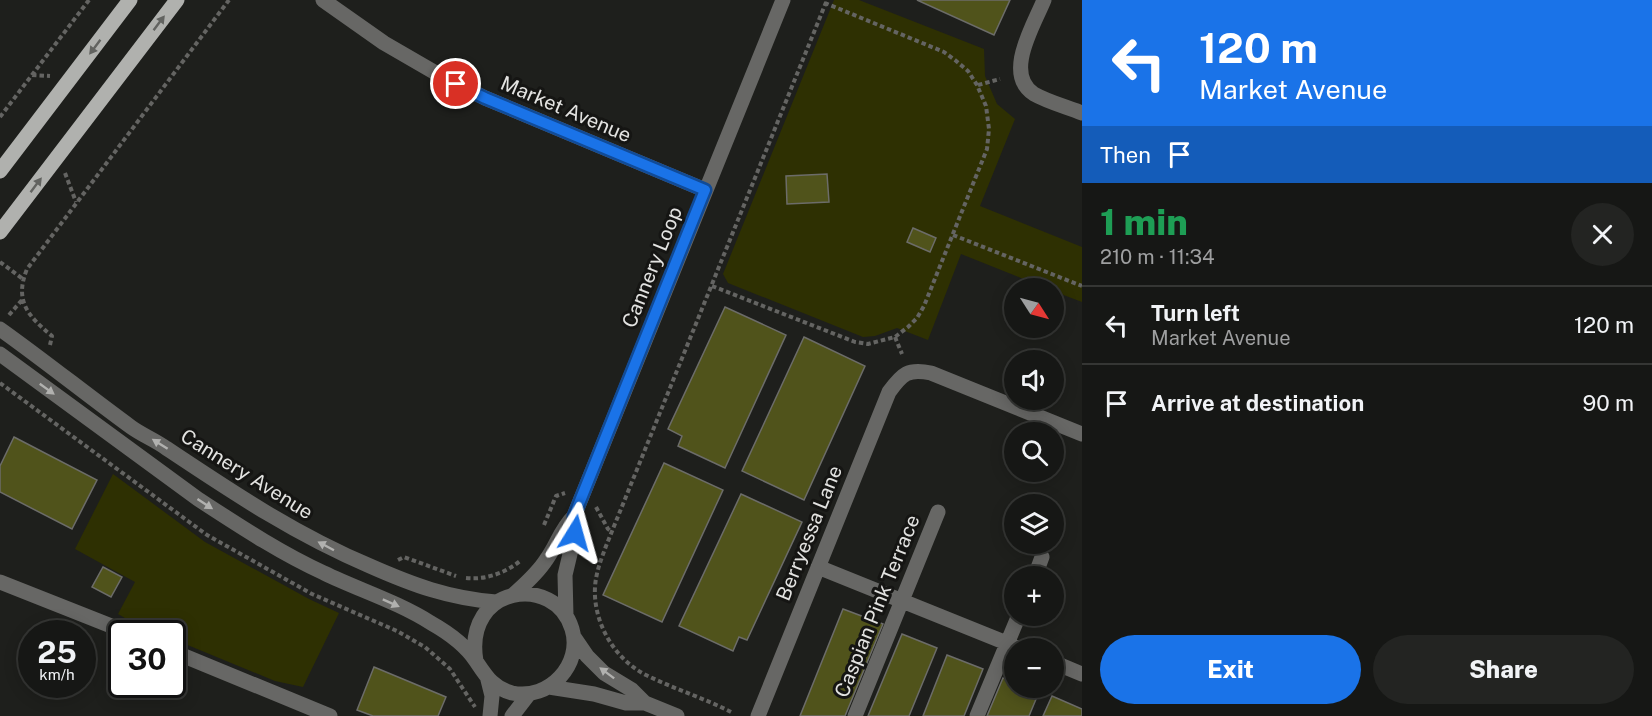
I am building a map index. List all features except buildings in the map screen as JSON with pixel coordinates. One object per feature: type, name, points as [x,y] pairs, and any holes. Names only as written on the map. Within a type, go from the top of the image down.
[{"type":"main road","points":[[0,171],[130,0]]},
{"type":"main road","points":[[0,232],[177,0]]},
{"type":"street","name":"Market Avenue","points":[[323,0],[384,43],[485,98],[705,190]]},
{"type":"street","name":"Cannery Loop","points":[[574,516],[783,0]]},
{"type":"street","points":[[1044,0],[1019,63],[1020,75],[1025,86],[1034,94],[1082,114]]},
{"type":"street","name":"Cannery Avenue","points":[[0,330],[134,429],[244,500],[297,531],[339,554],[414,585],[450,596],[496,602]]},
{"type":"street","points":[[0,354],[213,509],[321,572],[432,623],[458,643],[476,661],[488,680],[492,696],[490,716]]},
{"type":"street","name":"Berryessa Lane","points":[[758,716],[889,392],[900,378],[909,372],[920,370],[931,373],[1082,434]]},
{"type":"street","name":"Caspian Pink Terrace","points":[[855,716],[938,512]]},
{"type":"street","points":[[513,595],[538,571],[550,554],[563,527],[574,516]]},
{"type":"street","points":[[574,516],[575,533],[565,575],[566,616],[574,637],[587,656],[604,673],[632,690],[645,703]]},
{"type":"street","points":[[1039,566],[1042,557]]},
{"type":"street","points":[[818,567],[1004,642]]},
{"type":"street","points":[[0,582],[108,625]]},
{"type":"street","points":[[476,661],[473,645],[476,628],[483,614],[496,602],[513,595],[529,594],[545,598],[566,616]]},
{"type":"street","points":[[488,680],[500,689],[514,693],[529,694],[549,687],[560,678],[569,665],[574,637]]},
{"type":"street","points":[[186,657],[330,716]]},
{"type":"street","points":[[977,716],[1004,664]]},
{"type":"street","points":[[1064,667],[1082,674]]},
{"type":"street","points":[[549,687],[594,694],[626,703],[645,703],[677,716]]},
{"type":"street","points":[[512,716],[529,694]]},
{"type":"path","points":[[0,117],[89,0]]},
{"type":"path","points":[[52,336],[29,314],[22,300],[23,279],[27,269],[229,0]]},
{"type":"path","points":[[712,286],[855,342],[868,344],[896,337],[908,327],[924,306],[987,149],[989,129],[986,106],[968,71],[944,52],[826,2],[606,546],[597,571],[595,602],[606,635],[628,663],[645,674],[731,712]]},
{"type":"path","points":[[977,85],[1000,79]]},
{"type":"path","points":[[58,156],[76,202]]},
{"type":"path","points":[[953,235],[1082,286]]},
{"type":"path","points":[[0,262],[23,279]]},
{"type":"path","points":[[10,314],[22,300]]},
{"type":"path","points":[[896,337],[902,354]]},
{"type":"path","points":[[404,557],[469,579],[495,575],[507,570],[525,556]]},
{"type":"shaded area","points":[[834,0],[859,0],[984,49],[985,76],[997,104],[1015,119],[980,206],[1082,247],[1082,302],[1064,295],[1064,278],[1021,278],[961,254],[928,340],[897,328],[875,336],[863,337],[728,283],[723,274]]},
{"type":"shaded area","points":[[113,474],[205,542],[339,613],[303,687],[275,681],[186,644],[186,620],[129,620],[118,614],[135,582],[75,549]]},
{"type":"route","points":[[456,84],[705,190],[574,516],[575,533]]}]
